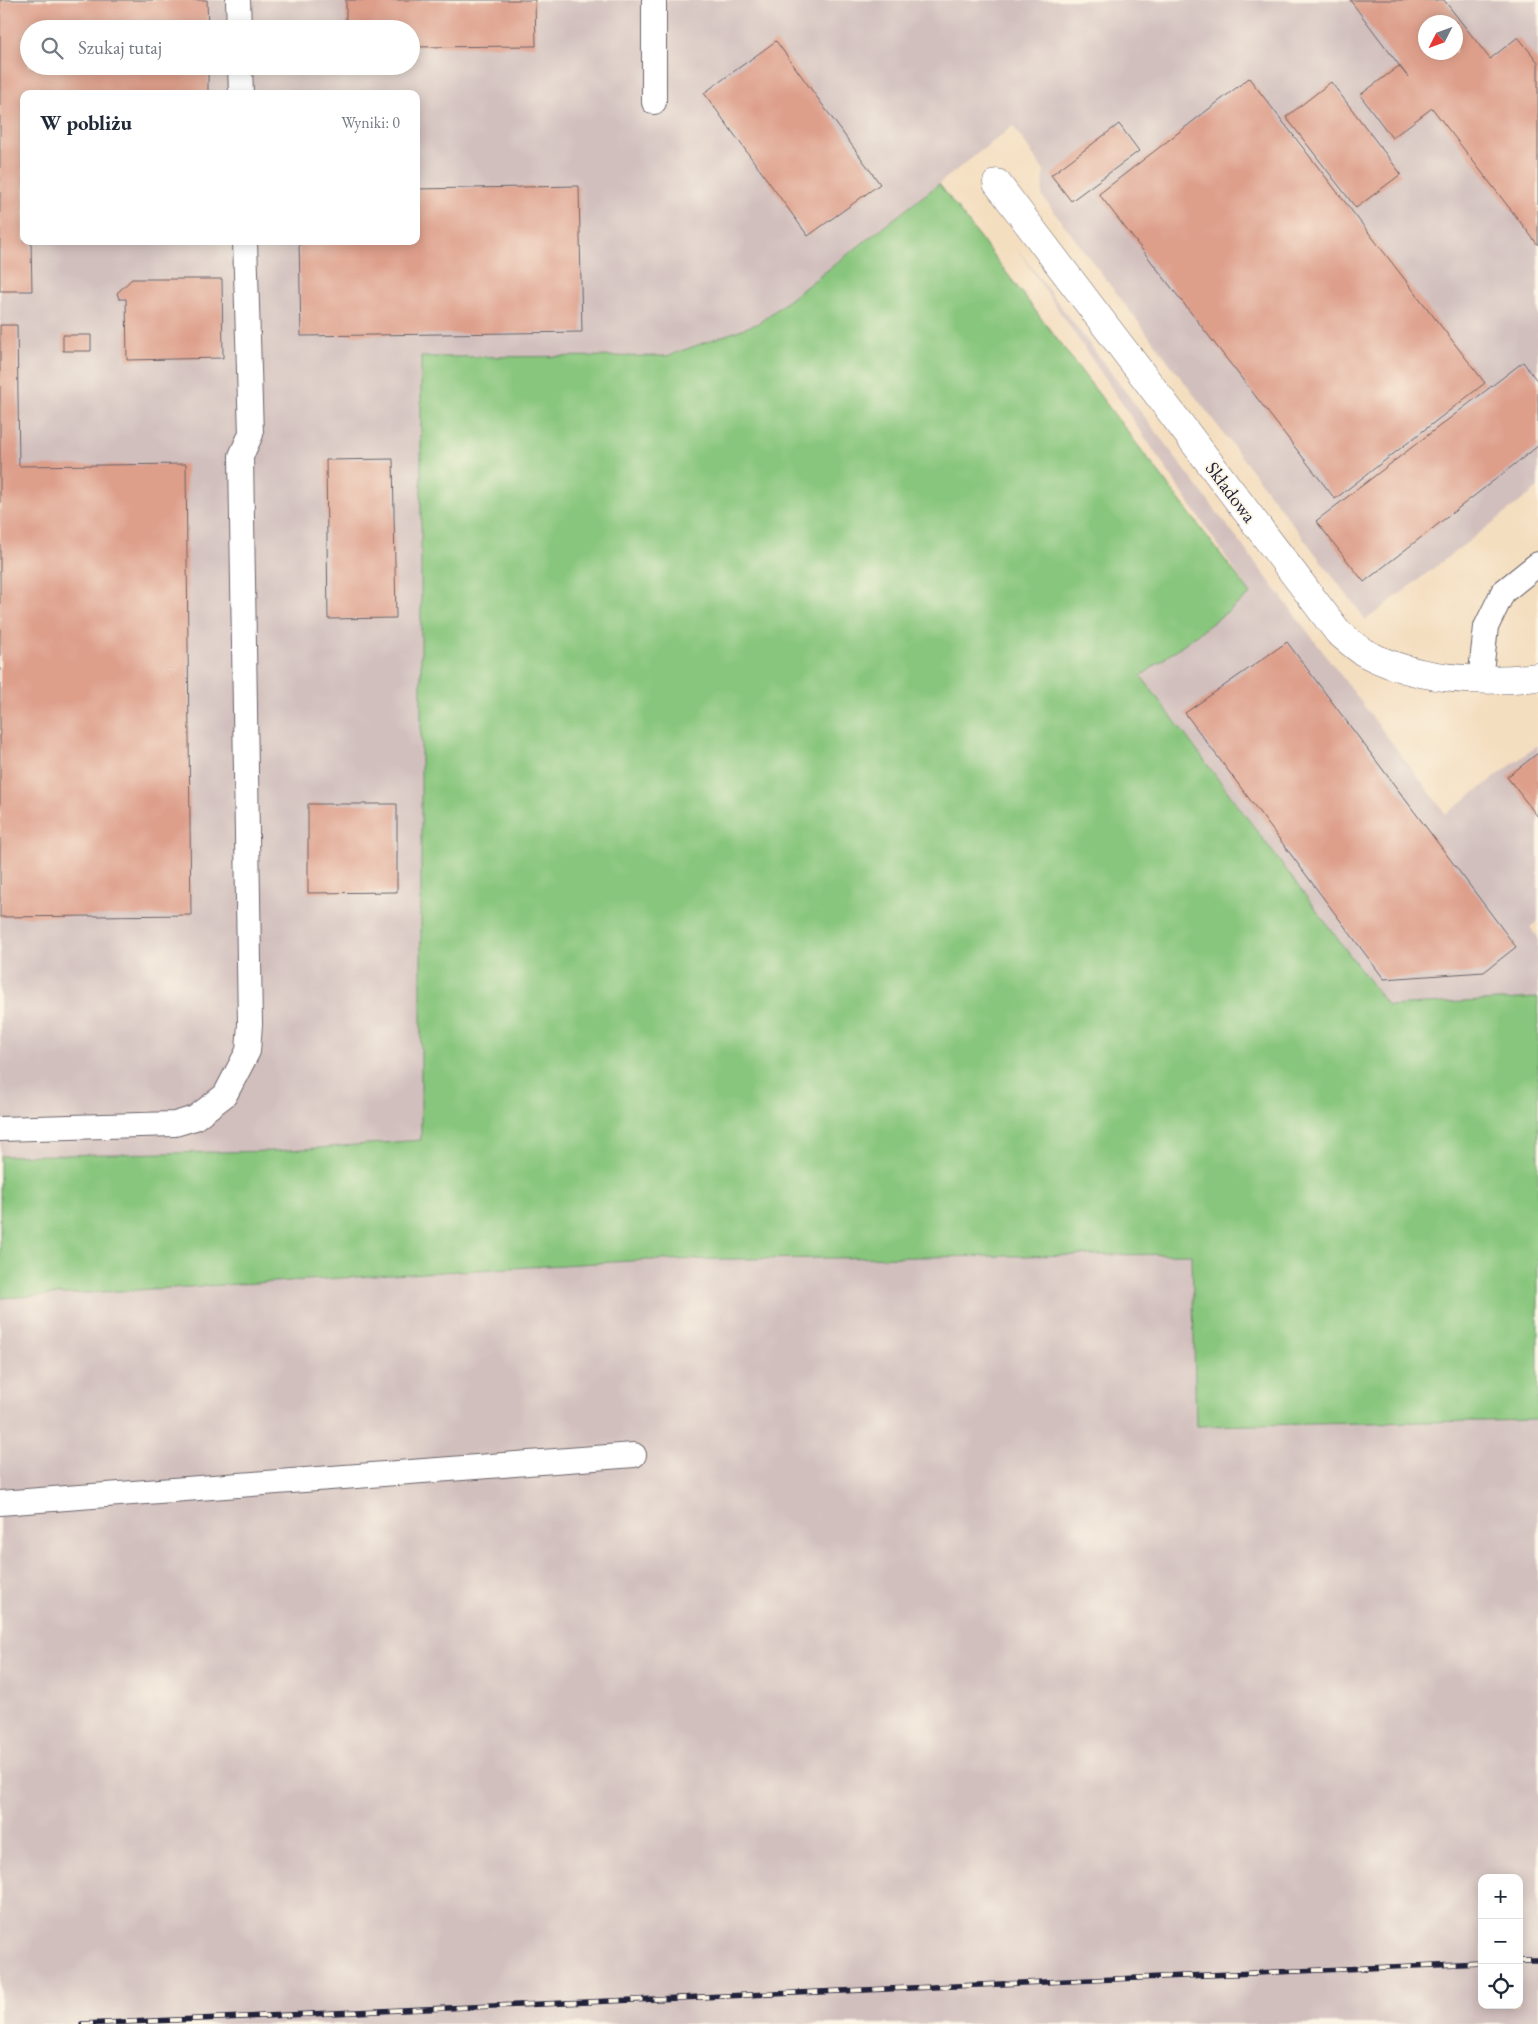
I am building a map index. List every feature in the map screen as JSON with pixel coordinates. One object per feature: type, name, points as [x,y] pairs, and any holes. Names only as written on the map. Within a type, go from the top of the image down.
[{"type":"street","name":"Składowa","points":[[997,183],[1338,632],[1365,653],[1426,676],[1501,681],[1538,677]]},
{"type":"lane","points":[[238,0],[239,20]]},
{"type":"lane","points":[[654,0],[654,102]]},
{"type":"lane","points":[[240,75],[241,90]]},
{"type":"lane","points":[[0,1129],[175,1124],[195,1118],[225,1095],[248,1051],[250,1024],[241,456],[251,434],[245,245]]},
{"type":"lane","points":[[1480,680],[1486,627],[1503,592],[1538,564]]},
{"type":"lane","points":[[0,1503],[634,1455]]},
{"type":"shaded area","points":[[0,0],[1538,0],[1538,488],[1366,620],[1042,196],[1044,171],[1013,126],[759,323],[667,356],[422,357],[421,1140],[277,1151],[0,1156]]},
{"type":"shaded area","points":[[1015,246],[1446,814],[1538,745],[1538,921],[1530,927],[1538,937],[1538,998],[1388,1006],[1141,675],[1251,594]]},
{"type":"shaded area","points":[[1192,1254],[1196,1426],[1538,1420],[1538,2024],[0,2024],[0,1298],[647,1260]]},
{"type":"green space","points":[[939,184],[1251,594],[1141,676],[1388,1006],[1538,998],[1538,1420],[1196,1426],[1192,1254],[647,1260],[0,1298],[0,1156],[277,1151],[421,1140],[421,357],[667,356],[759,323]]},
{"type":"building","points":[[0,0],[207,0],[208,20],[20,20],[20,75],[208,75],[208,90],[20,90],[20,245],[31,245],[32,291],[0,291]]},
{"type":"building","points":[[346,0],[535,0],[536,46],[420,47],[420,20],[346,20]]},
{"type":"building","points":[[1350,0],[1444,0],[1456,15],[1418,15],[1418,60],[1463,60],[1463,24],[1490,59],[1518,37],[1538,62],[1538,245],[1432,108],[1392,138],[1360,95],[1399,66],[1408,77]]},
{"type":"building","points":[[776,41],[880,184],[808,236],[704,93]]},
{"type":"building","points":[[1249,78],[1485,383],[1335,499],[1099,194]]},
{"type":"building","points":[[1331,82],[1401,174],[1356,208],[1286,117]]},
{"type":"building","points":[[1119,124],[1139,151],[1071,201],[1051,175]]},
{"type":"building","points":[[579,186],[582,332],[301,336],[299,245],[420,245],[420,189]]},
{"type":"building","points":[[132,279],[222,279],[223,358],[127,360],[126,299],[119,299],[117,293]]},
{"type":"building","points":[[0,325],[17,325],[19,466],[186,464],[191,915],[0,917]]},
{"type":"building","points":[[63,335],[91,335],[91,351],[63,351]]},
{"type":"building","points":[[1523,362],[1538,382],[1538,446],[1364,582],[1316,521]]},
{"type":"building","points":[[393,459],[396,618],[328,619],[326,460]]},
{"type":"building","points":[[1287,642],[1516,947],[1484,972],[1384,979],[1185,713]]},
{"type":"building","points":[[1538,753],[1538,817],[1507,777]]},
{"type":"building","points":[[308,804],[397,804],[397,892],[308,893]]},
{"type":"railway","points":[[1523,1961],[1538,1961]]},
{"type":"railway","points":[[82,2024],[1478,1963]]}]
